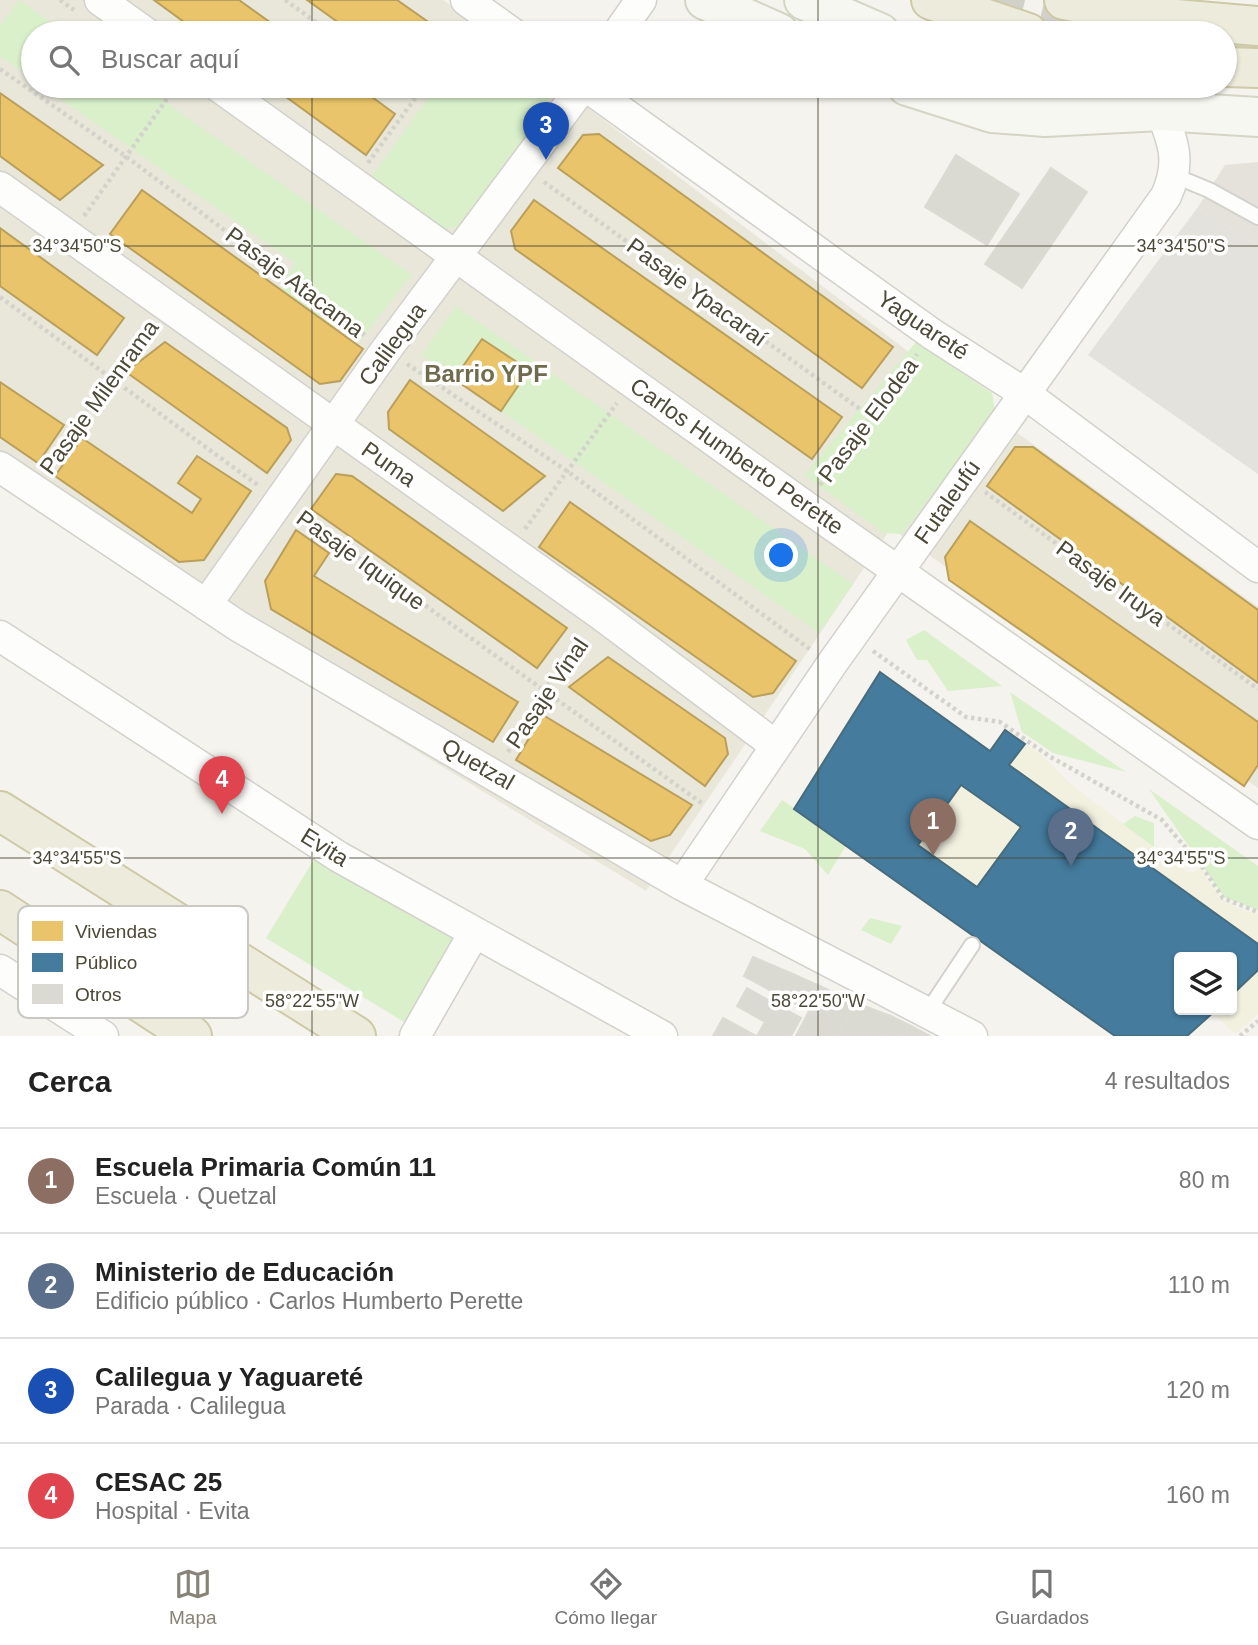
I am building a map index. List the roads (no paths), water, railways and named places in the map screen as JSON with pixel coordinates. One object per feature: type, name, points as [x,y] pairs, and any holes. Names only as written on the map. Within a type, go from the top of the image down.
[{"type":"highway","points":[[931,0],[993,21]]},
{"type":"highway","points":[[1064,0],[1141,16],[1200,21]]},
{"type":"highway","points":[[1237,24],[1258,26]]},
{"type":"highway","points":[[1237,67],[1258,68]]},
{"type":"highway","points":[[0,811],[150,906]]},
{"type":"highway","points":[[0,910],[18,922]]},
{"type":"highway","points":[[248,968],[356,1036]]},
{"type":"highway","points":[[165,1018],[192,1036]]},
{"type":"street","points":[[100,0],[129,21]]},
{"type":"street","points":[[466,0],[495,21]]},
{"type":"street","points":[[626,21],[640,0]]},
{"type":"street","points":[[705,0],[752,21]]},
{"type":"street","points":[[804,0],[852,21]]},
{"type":"street","name":"Carlos Humberto Perette","points":[[235,98],[805,506],[1258,824]]},
{"type":"street","name":"Calilegua","points":[[206,605],[386,350],[575,98]]},
{"type":"street","name":"Yaguareté","points":[[601,98],[932,334],[1024,393],[1258,567]]},
{"type":"street","points":[[945,98],[992,113],[1045,117],[1161,111],[1258,117]]},
{"type":"street","points":[[1093,98],[1161,111]]},
{"type":"street","points":[[1161,111],[1175,154],[1175,176]]},
{"type":"street","name":"Futaleufú","points":[[682,885],[831,665],[1166,196],[1175,176]]},
{"type":"street","name":"Puma","points":[[0,187],[600,614],[775,745]]},
{"type":"street","name":"Quetzal","points":[[0,467],[206,605],[682,885],[972,1036]]},
{"type":"street","name":"Evita","points":[[0,636],[339,857],[662,1036]]},
{"type":"street","points":[[415,1036],[474,933]]},
{"type":"street","points":[[0,970],[18,982]]},
{"type":"street","points":[[75,1018],[103,1036]]},
{"type":"lane","points":[[1175,176],[1209,190],[1258,217]]},
{"type":"lane","points":[[928,1011],[972,946]]},
{"type":"tunnel","points":[[986,0],[1071,21]]},
{"type":"tunnel","points":[[1237,46],[1258,47]]},
{"type":"place","name":"Calilegua y Yaguareté","points":[[546,160]]},
{"type":"place","name":"CESAC 25","points":[[222,814]]},
{"type":"place","name":"Escuela Primaria Común 11","points":[[933,856]]},
{"type":"place","name":"Ministerio de Educación","points":[[1071,866]]},
{"type":"district","name":"Barrio YPF","points":[[486,373]]}]
